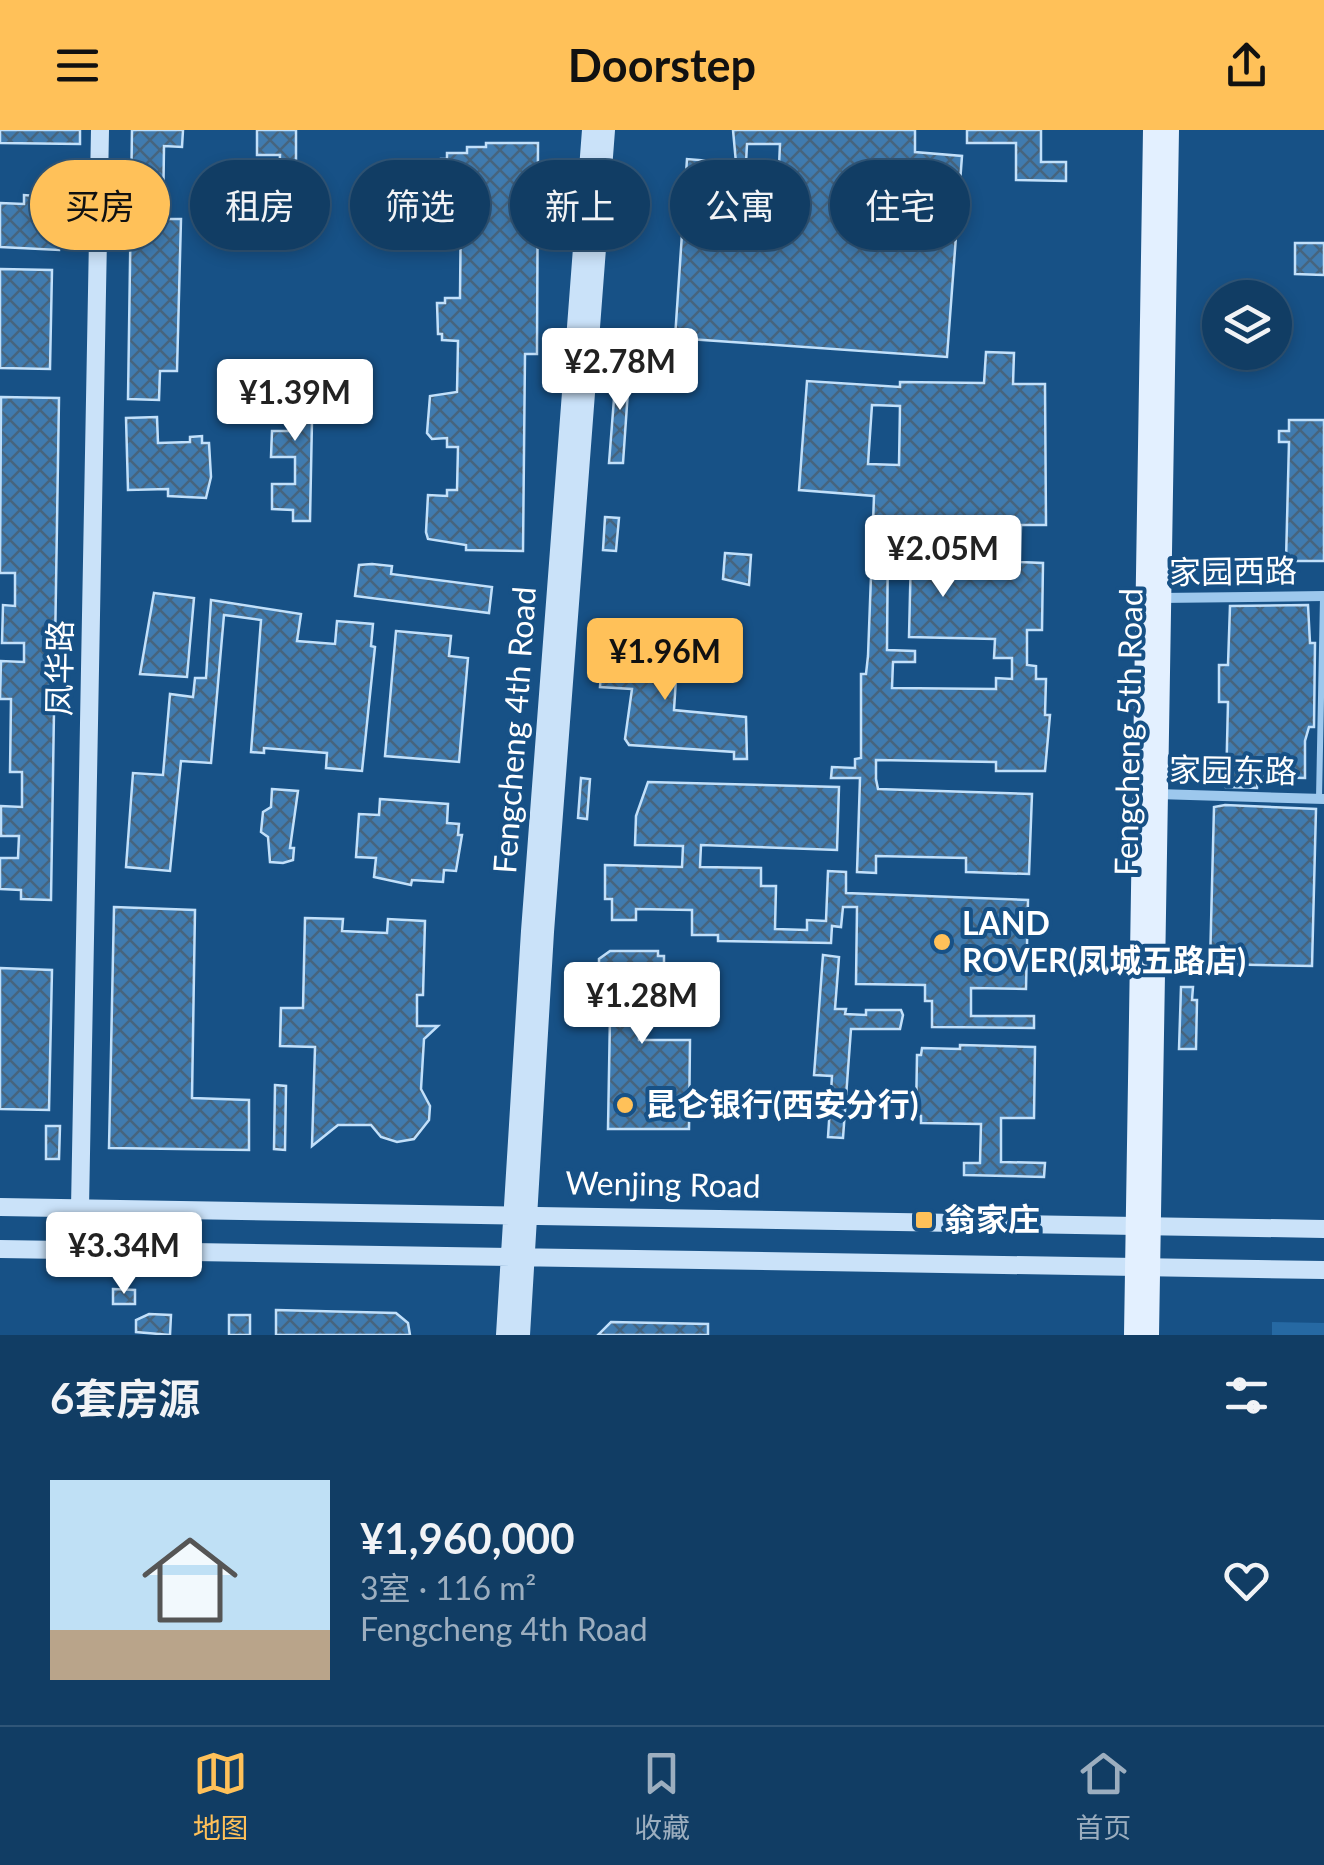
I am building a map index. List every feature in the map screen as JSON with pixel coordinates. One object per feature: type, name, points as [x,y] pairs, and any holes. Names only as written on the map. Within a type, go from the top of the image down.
[{"type":"main road","name":"Fengcheng 5th Road","points":[[1148,1335],[1142,1224],[1152,598],[1153,130]]},
{"type":"main road","name":"Fengcheng 5th Road","points":[[1152,598],[1169,130]]},
{"type":"main road","name":"Fengcheng 5th Road","points":[[1134,1335],[1143,1267]]},
{"type":"street","name":"凤华路","points":[[80,1208],[100,130]]},
{"type":"street","name":"Fengcheng 4th Road","points":[[521,1335],[519,1213],[591,130]]},
{"type":"street","name":"Fengcheng 4th Road","points":[[519,1213],[606,130]]},
{"type":"street","name":"家园西路","points":[[1152,598],[1324,596]]},
{"type":"street","name":"家园东路","points":[[1149,795],[1321,798]]},
{"type":"street","name":"Wenjing Road","points":[[0,1207],[1324,1228]]},
{"type":"street","points":[[0,1248],[1324,1270]]},
{"type":"street","name":"Fengcheng 4th Road","points":[[504,1335],[517,1258]]},
{"type":"lane","points":[[1321,798],[1324,596]]},
{"type":"shaded area","points":[[1272,1322],[1324,1323],[1324,1335],[1272,1335]]},
{"type":"building","points":[[0,130],[80,130],[80,144],[0,143]]},
{"type":"building","points":[[132,130],[183,130],[182,147],[164,146],[164,160],[132,160]]},
{"type":"building","points":[[257,130],[296,130],[296,160],[257,155]]},
{"type":"building","points":[[733,130],[915,130],[915,152],[962,156],[962,160],[830,160],[830,250],[955,250],[947,357],[675,338],[681,250],[810,250],[810,160],[779,160],[780,144],[747,144],[746,160],[736,160]]},
{"type":"building","points":[[967,130],[1041,130],[1041,162],[1066,162],[1066,181],[1016,180],[1016,143],[967,143]]},
{"type":"building","points":[[486,143],[538,143],[538,160],[510,160],[510,250],[537,250],[537,354],[525,354],[523,551],[466,550],[466,545],[428,539],[426,532],[428,495],[447,496],[447,490],[457,490],[458,447],[447,447],[447,438],[432,439],[427,433],[430,396],[457,392],[458,341],[442,340],[442,334],[438,334],[437,303],[445,303],[445,298],[460,298],[460,250],[490,250],[490,160],[441,159],[447,159],[447,153],[467,153],[467,147],[486,147]]},
{"type":"building","points":[[24,195],[30,196],[30,249],[0,247],[0,203],[24,204]]},
{"type":"building","points":[[170,219],[181,219],[177,371],[160,371],[159,400],[128,399],[130,250],[170,250]]},
{"type":"building","points":[[1295,243],[1324,243],[1324,275],[1295,274]]},
{"type":"building","points":[[0,269],[52,270],[50,369],[0,368]]},
{"type":"building","points":[[986,352],[1014,353],[1013,384],[1045,384],[1046,525],[1021,525],[1020,562],[1043,563],[1042,630],[1027,630],[1027,665],[1036,666],[1036,679],[1046,679],[1045,715],[1050,715],[1045,771],[996,771],[996,762],[876,760],[876,779],[878,789],[1032,794],[1029,874],[966,872],[966,858],[876,856],[876,873],[857,872],[860,778],[831,778],[832,767],[855,768],[855,759],[861,758],[861,674],[866,674],[868,656],[874,496],[799,490],[807,381],[900,387],[900,382],[984,383]],"holes":[[[872,405],[900,406],[899,465],[868,464]],[[888,532],[998,534],[998,555],[911,553],[909,637],[995,639],[994,658],[1012,658],[1012,679],[996,678],[996,689],[892,688],[893,662],[915,662],[915,651],[887,650]]]},
{"type":"building","points":[[617,360],[627,361],[629,376],[623,463],[609,463]]},
{"type":"building","points":[[295,369],[313,370],[310,521],[293,521],[293,510],[272,509],[272,484],[295,484],[295,457],[271,457],[272,431],[296,431],[296,406],[272,405],[273,379],[295,379]]},
{"type":"building","points":[[1,397],[59,398],[51,900],[21,899],[21,890],[0,889],[0,858],[18,858],[19,836],[1,836],[1,806],[22,807],[22,772],[10,772],[11,699],[0,699],[1,661],[24,662],[24,643],[2,643],[3,605],[15,606],[15,573],[0,573]]},
{"type":"building","points":[[157,417],[158,443],[190,442],[190,437],[202,436],[202,443],[209,443],[211,477],[206,498],[168,496],[168,489],[128,490],[126,418]]},
{"type":"building","points":[[1289,420],[1324,420],[1324,561],[1286,561],[1289,442],[1279,442],[1279,431],[1289,431]]},
{"type":"building","points":[[605,517],[619,518],[616,551],[603,550]]},
{"type":"building","points":[[725,553],[751,555],[749,585],[723,579]]},
{"type":"building","points":[[359,565],[392,566],[391,574],[492,587],[489,613],[355,596]]},
{"type":"building","points":[[154,593],[194,598],[187,677],[140,674]]},
{"type":"building","points":[[211,600],[301,614],[297,641],[335,644],[337,621],[373,624],[371,646],[375,647],[362,771],[326,768],[327,753],[264,748],[264,753],[251,752],[261,620],[224,615],[211,763],[181,761],[170,871],[126,867],[133,773],[163,775],[170,694],[193,697],[195,678],[206,678]]},
{"type":"building","points":[[1308,605],[1310,643],[1315,643],[1314,727],[1309,727],[1305,741],[1305,778],[1258,777],[1257,788],[1226,787],[1228,702],[1219,702],[1219,665],[1228,665],[1230,606]]},
{"type":"building","points":[[396,631],[451,636],[449,656],[468,658],[459,762],[385,756]]},
{"type":"building","points":[[603,642],[678,647],[674,710],[746,717],[747,759],[734,759],[734,752],[629,745],[625,739],[632,689],[600,687]]},
{"type":"building","points":[[581,778],[590,779],[587,819],[578,818]]},
{"type":"building","points":[[648,782],[839,787],[837,850],[701,845],[700,867],[761,868],[761,886],[776,886],[775,929],[807,930],[807,920],[826,921],[828,871],[846,872],[846,893],[1028,900],[1026,989],[971,988],[971,1016],[1034,1016],[1034,1028],[932,1027],[932,1001],[925,1001],[925,985],[856,984],[857,907],[843,907],[841,927],[832,926],[831,943],[718,941],[718,935],[692,935],[692,910],[636,909],[636,920],[612,920],[612,899],[605,899],[605,865],[682,867],[683,846],[635,845],[636,816]]},
{"type":"building","points":[[272,789],[298,791],[290,848],[294,848],[293,860],[283,863],[270,862],[268,837],[261,832],[263,812],[271,807]]},
{"type":"building","points":[[380,799],[448,804],[447,823],[459,824],[458,835],[462,835],[456,871],[444,870],[443,882],[412,880],[411,885],[374,877],[376,858],[356,857],[359,814],[379,815]]},
{"type":"building","points":[[1214,807],[1316,809],[1312,966],[1210,964]]},
{"type":"building","points":[[114,907],[195,910],[192,1098],[249,1100],[249,1150],[109,1148]]},
{"type":"building","points":[[305,918],[343,919],[342,931],[387,933],[388,919],[425,921],[423,995],[417,995],[417,1026],[438,1026],[424,1039],[421,1089],[430,1106],[429,1120],[414,1139],[397,1142],[381,1137],[371,1125],[338,1125],[312,1146],[315,1047],[280,1046],[281,1008],[303,1008]]},
{"type":"building","points":[[610,951],[658,951],[658,956],[664,956],[664,1009],[662,1015],[639,1016],[639,1040],[690,1040],[689,1129],[608,1129],[610,1016],[602,1014],[599,1007],[599,959]]},
{"type":"building","points":[[823,955],[839,957],[835,1009],[846,1009],[845,1014],[866,1015],[866,1010],[901,1010],[903,1015],[900,1029],[851,1029],[843,1138],[828,1137],[832,1076],[814,1075]]},
{"type":"building","points":[[0,968],[52,970],[49,1110],[0,1109]]},
{"type":"building","points":[[1181,987],[1193,987],[1192,1000],[1197,1000],[1196,1049],[1179,1049]]},
{"type":"building","points":[[960,1045],[1035,1047],[1034,1118],[1001,1118],[1001,1162],[1045,1163],[1044,1177],[964,1175],[964,1163],[980,1163],[981,1124],[921,1123],[921,1116],[916,1116],[917,1055],[921,1055],[922,1048],[960,1049]]},
{"type":"building","points":[[275,1085],[286,1086],[285,1150],[274,1149]]},
{"type":"building","points":[[46,1126],[60,1126],[59,1159],[46,1159]]},
{"type":"building","points":[[113,1289],[135,1290],[135,1304],[113,1304]]},
{"type":"building","points":[[276,1310],[396,1313],[408,1323],[410,1335],[276,1335]]},
{"type":"building","points":[[149,1314],[171,1315],[170,1335],[136,1332],[136,1320]]},
{"type":"building","points":[[229,1315],[250,1315],[250,1335],[229,1335]]},
{"type":"building","points":[[611,1322],[708,1324],[708,1335],[598,1335]]},
{"type":"place","name":"LAND ROVER(凤城五路店)","points":[[942,942]]},
{"type":"place","name":"昆仑银行(西安分行)","points":[[625,1105]]},
{"type":"place","name":"翁家庄","points":[[924,1220]]}]
